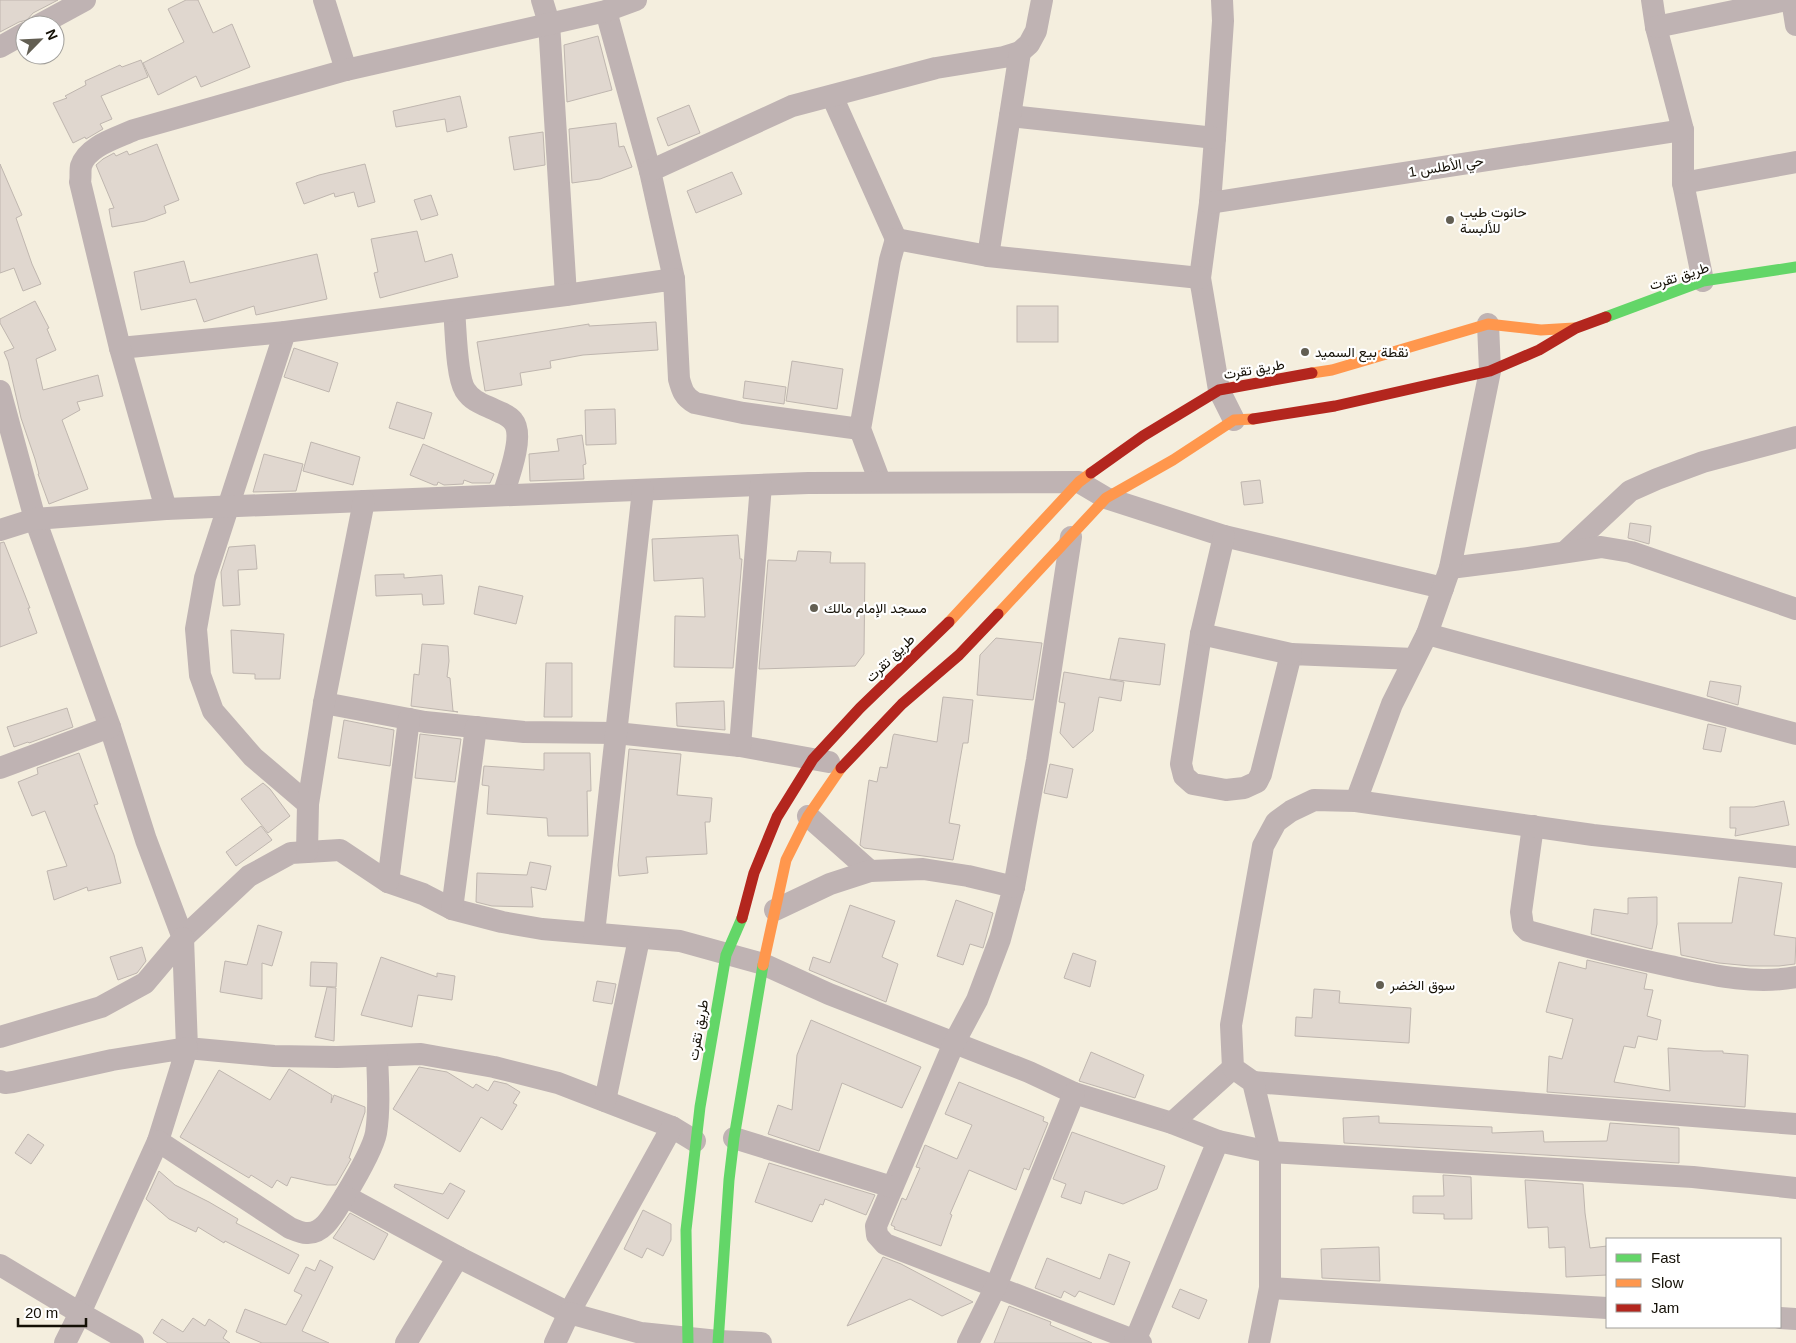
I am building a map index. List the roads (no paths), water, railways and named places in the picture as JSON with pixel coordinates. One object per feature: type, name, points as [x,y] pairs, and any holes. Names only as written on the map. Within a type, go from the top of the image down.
[{"type":"main road","name":"طريق تقرت","points":[[718,1342],[729,1180],[734,1138],[763,964],[786,860],[808,816],[844,764],[902,704],[959,655],[1106,498],[1173,460],[1234,420],[1265,418],[1335,406],[1490,371],[1539,350],[1576,328],[1704,281],[1796,267]]},
{"type":"main road","name":"طريق تقرت","points":[[689,1341],[686,1230],[695,1141],[726,955],[740,924],[754,872],[777,817],[813,759],[860,708],[957,614],[1079,482],[1143,436],[1220,390],[1332,370],[1488,324],[1541,330],[1576,328]]},
{"type":"street","points":[[58,15],[85,0]]},
{"type":"street","points":[[324,0],[346,70]]},
{"type":"street","points":[[542,0],[550,23],[566,295]]},
{"type":"street","points":[[166,509],[120,348],[80,182],[81,166],[89,154],[108,142],[134,130],[346,70],[606,11],[636,0]]},
{"type":"street","points":[[650,171],[792,106],[936,68],[1004,57],[1020,52],[1029,44],[1036,30],[1042,0]]},
{"type":"street","points":[[1222,0],[1224,21],[1210,203],[1200,278],[1220,390],[1234,420]]},
{"type":"street","points":[[1652,0],[1656,27],[1683,130],[1683,183],[1704,281]]},
{"type":"street","points":[[1656,27],[1787,0]]},
{"type":"street","points":[[1792,0],[1796,25]]},
{"type":"street","points":[[606,11],[650,171],[674,278],[679,379],[682,391],[688,399],[695,403],[743,413],[860,429]]},
{"type":"street","points":[[0,47],[15,39]]},
{"type":"street","points":[[988,256],[1020,52]]},
{"type":"street","points":[[832,96],[896,239],[890,260],[860,429],[880,482]]},
{"type":"street","points":[[1010,116],[1215,138]]},
{"type":"street","name":"حي الأطلس 1","points":[[1210,203],[1683,130]]},
{"type":"street","points":[[1683,183],[1796,162]]},
{"type":"street","points":[[896,239],[988,256],[1200,278]]},
{"type":"street","points":[[120,348],[285,332],[566,295],[674,278]]},
{"type":"street","points":[[454,310],[459,366],[464,388],[474,401],[507,415],[514,422],[518,431],[504,496]]},
{"type":"street","points":[[1356,801],[1392,704],[1428,634],[1446,578],[1490,371],[1488,324]]},
{"type":"street","points":[[285,332],[205,578],[196,629],[200,675],[213,710],[254,757],[308,804]]},
{"type":"street","points":[[0,391],[35,519],[110,727],[146,840],[183,938],[187,1048],[158,1141],[65,1343]]},
{"type":"street","points":[[1565,552],[1630,490],[1703,462],[1796,437]]},
{"type":"street","points":[[0,530],[35,519],[166,509],[761,485],[880,482],[1079,482],[1106,498],[1224,536],[1446,578],[1601,546],[1631,552],[1796,609]]},
{"type":"street","points":[[740,746],[761,485]]},
{"type":"street","points":[[594,933],[644,490]]},
{"type":"street","points":[[307,852],[308,804],[324,703],[364,501]]},
{"type":"street","points":[[1224,536],[1201,634],[1181,764],[1184,776],[1193,784],[1226,790],[1244,788],[1257,782],[1261,774],[1291,654]]},
{"type":"street","points":[[1071,537],[1037,760],[1014,887],[1000,939],[977,1000],[954,1043],[892,1187],[876,1226],[877,1235],[885,1244],[1138,1342],[1218,1142]]},
{"type":"street","points":[[1201,634],[1291,654],[1414,659]]},
{"type":"street","points":[[1428,634],[1796,734]]},
{"type":"street","points":[[324,703],[409,719],[476,727],[524,732],[616,733],[740,746],[844,764]]},
{"type":"street","points":[[388,882],[409,719]]},
{"type":"street","points":[[0,768],[110,727]]},
{"type":"street","points":[[452,909],[476,727]]},
{"type":"street","points":[[1796,857],[1593,835],[1356,801],[1314,800],[1290,811],[1276,822],[1263,846],[1231,1025],[1234,1068],[1253,1082],[1796,1124]]},
{"type":"street","points":[[808,816],[870,871]]},
{"type":"street","points":[[1533,826],[1521,912],[1524,926],[1528,931],[1620,956],[1703,973],[1760,980],[1779,980],[1796,977]]},
{"type":"street","points":[[0,1037],[101,1007],[145,983],[183,938],[249,876],[291,852],[340,850],[388,882],[423,894],[452,909],[542,930],[680,941],[763,964],[828,994],[1029,1072],[1074,1093],[1172,1123],[1218,1142],[1270,1152],[1693,1177],[1796,1188]]},
{"type":"street","points":[[775,910],[830,884],[870,871],[923,869],[968,876],[1014,887]]},
{"type":"street","points":[[605,1101],[639,939]]},
{"type":"street","points":[[0,1081],[5,1083],[13,1082],[112,1060],[187,1048],[274,1056],[337,1057],[422,1054],[494,1067],[558,1083],[672,1127],[695,1141]]},
{"type":"street","points":[[158,1141],[290,1228],[305,1234],[316,1232],[327,1223],[358,1175],[376,1135],[377,1056]]},
{"type":"street","points":[[1172,1123],[1234,1068]]},
{"type":"street","points":[[1253,1082],[1270,1152],[1270,1288],[1259,1343]]},
{"type":"street","points":[[968,1343],[996,1286],[1074,1093]]},
{"type":"street","points":[[555,1343],[569,1313],[672,1127]]},
{"type":"street","points":[[734,1138],[892,1187]]},
{"type":"street","points":[[345,1196],[458,1257],[569,1313],[641,1333],[689,1341],[761,1343]]},
{"type":"street","points":[[406,1343],[458,1257]]},
{"type":"street","points":[[0,1264],[80,1314],[133,1343]]},
{"type":"street","points":[[1270,1288],[1606,1308]]},
{"type":"street","points":[[1781,1318],[1796,1319]]},
{"type":"place","name":"حانوت طيب للألبسة","points":[[1450,220]]},
{"type":"place","name":"نقطة بيع السميد","points":[[1305,352]]},
{"type":"place","name":"مسجد الإمام مالك","points":[[814,608]]},
{"type":"place","name":"سوق الخضر","points":[[1380,985]]}]
